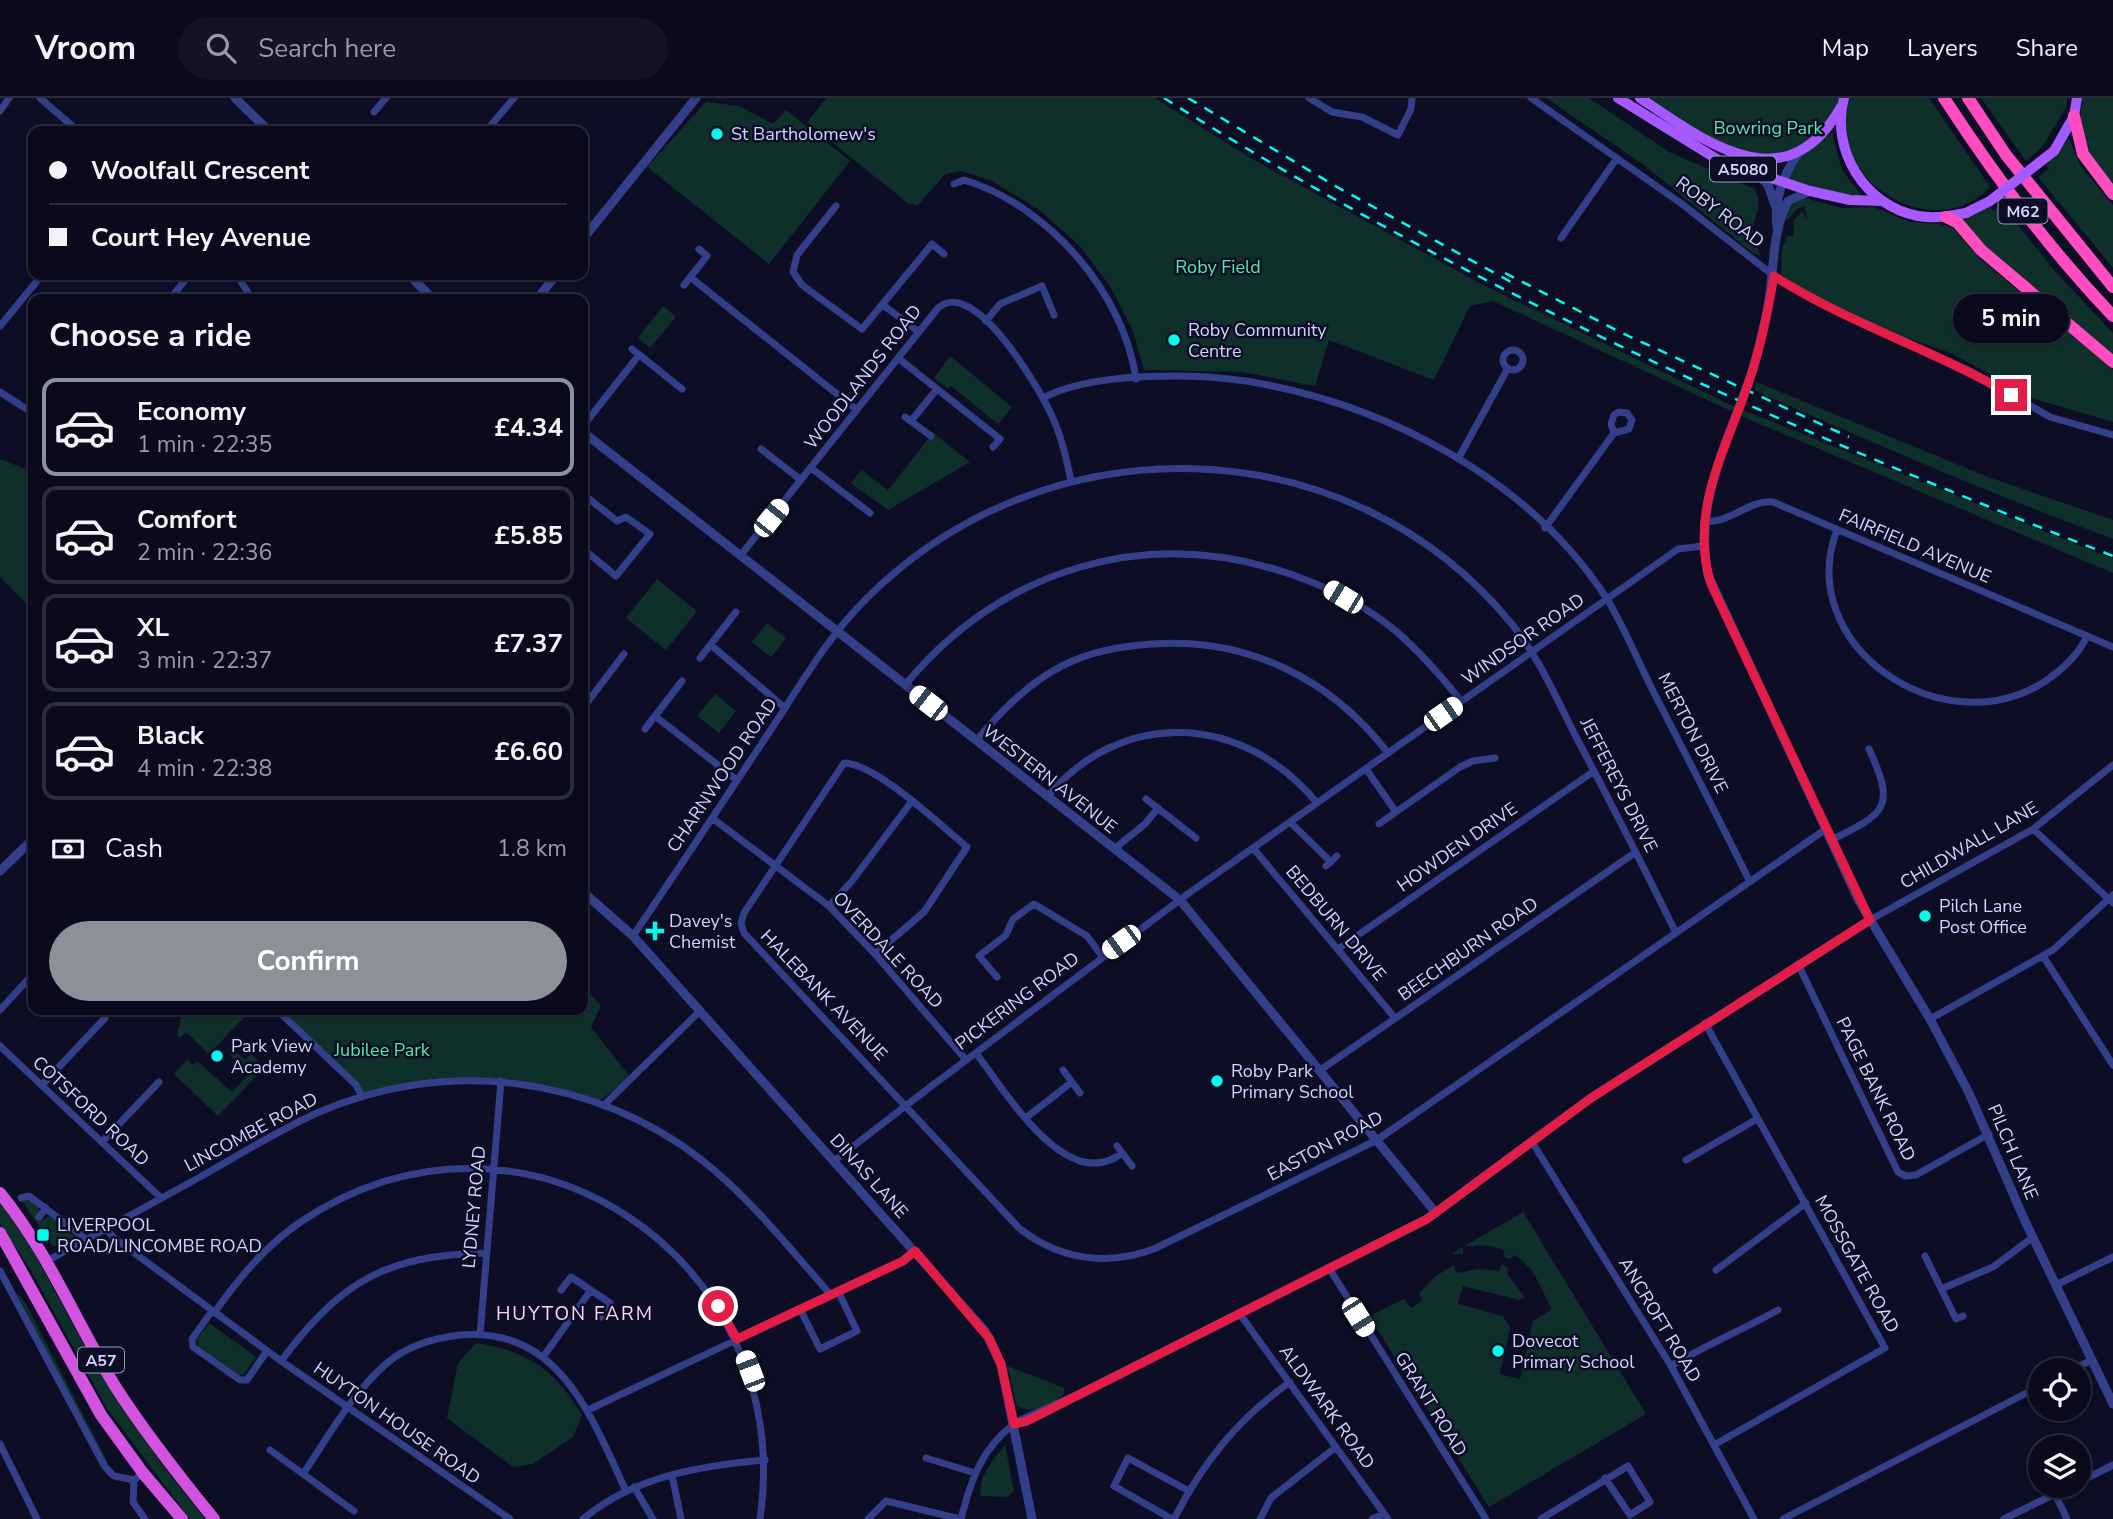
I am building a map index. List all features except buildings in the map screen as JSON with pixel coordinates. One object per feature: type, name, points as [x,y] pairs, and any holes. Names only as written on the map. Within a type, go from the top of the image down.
[{"type":"highway","name":"M62","points":[[1944,98],[1990,168],[2044,238],[2113,316]]},
{"type":"highway","name":"M62","points":[[1968,98],[2039,197],[2113,287]]},
{"type":"highway","points":[[2074,116],[2083,154],[2113,194]]},
{"type":"highway","points":[[1947,217],[1958,223],[1981,250],[2113,362]]},
{"type":"highway","name":"A57","points":[[0,1193],[47,1261],[116,1386],[165,1459],[214,1519]]},
{"type":"highway","name":"A57","points":[[0,1233],[138,1476],[182,1519]]},
{"type":"main road","name":"A5080","points":[[1618,98],[1720,161],[1810,191],[1850,200],[1884,201]]},
{"type":"main road","name":"A5080","points":[[1640,98],[1713,143],[1747,158],[1774,159],[1800,152],[1816,143],[1828,130],[1842,103]]},
{"type":"main road","name":"A5080","points":[[1842,103],[1840,128],[1849,163],[1868,190],[1884,201],[1915,215],[1947,217],[1966,213],[1990,201],[2054,151],[2074,116],[2077,98]]},
{"type":"street","points":[[0,111],[9,98]]},
{"type":"street","points":[[40,98],[72,126]]},
{"type":"street","points":[[235,98],[264,126]]},
{"type":"street","points":[[374,112],[386,98]]},
{"type":"street","points":[[490,126],[514,98]]},
{"type":"street","points":[[588,233],[696,98]]},
{"type":"street","points":[[1314,99],[1332,112],[1346,112],[1362,117],[1398,135],[1411,109],[1412,98]]},
{"type":"street","name":"ROBY ROAD","points":[[1531,98],[1617,158],[1774,276],[1846,316],[1972,372],[2050,417],[2113,435]]},
{"type":"street","points":[[1776,207],[1783,183],[1800,152]]},
{"type":"street","points":[[1561,238],[1617,158]]},
{"type":"street","points":[[1758,174],[1768,185],[1776,207],[1778,236]]},
{"type":"street","points":[[954,184],[964,180],[999,196],[1045,227],[1079,259],[1116,315],[1130,347],[1136,379]]},
{"type":"street","points":[[1778,236],[1788,201],[1810,191]]},
{"type":"street","points":[[836,206],[797,255],[793,272],[802,285],[862,329],[932,244],[944,254]]},
{"type":"street","name":"PILCH LANE","points":[[1778,236],[1774,276],[1750,380],[1716,467],[1704,520],[1703,546],[1714,593],[1870,920],[1930,1019],[1989,1134],[2033,1237],[2113,1404]]},
{"type":"street","points":[[684,285],[707,256],[699,249]]},
{"type":"street","points":[[690,277],[857,410]]},
{"type":"street","points":[[0,326],[38,280]]},
{"type":"street","points":[[174,294],[185,280]]},
{"type":"street","points":[[414,280],[428,294]]},
{"type":"street","points":[[541,294],[552,280]]},
{"type":"street","points":[[986,321],[1000,304],[1042,286],[1054,315]]},
{"type":"street","name":"WOODLANDS ROAD","points":[[740,556],[941,305],[951,301],[963,303],[986,321],[1022,363],[1043,398],[1063,444],[1071,481]]},
{"type":"street","points":[[883,305],[919,332]]},
{"type":"street","points":[[632,349],[682,389]]},
{"type":"street","points":[[588,420],[639,355]]},
{"type":"street","points":[[898,358],[1000,439],[993,447]]},
{"type":"street","points":[[1458,459],[1508,368]]},
{"type":"street","name":"MERTON DRIVE","points":[[1043,398],[1061,390],[1136,379],[1212,377],[1295,390],[1377,417],[1458,459],[1513,499],[1545,528],[1578,562],[1607,599],[1751,881]]},
{"type":"street","points":[[931,436],[908,419],[937,389]]},
{"type":"street","points":[[0,392],[28,410]]},
{"type":"street","points":[[1545,528],[1614,433]]},
{"type":"street","name":"WESTERN AVENUE","points":[[588,437],[1180,900],[1436,1213]]},
{"type":"street","points":[[761,449],[801,480]]},
{"type":"street","points":[[811,468],[870,513]]},
{"type":"street","name":"JEFFEREYS DRIVE","points":[[1071,481],[1159,468],[1202,468],[1266,477],[1344,500],[1396,526],[1449,561],[1495,605],[1532,651],[1676,933]]},
{"type":"street","name":"CHARNWOOD ROAD","points":[[633,936],[837,632],[887,579],[942,536],[998,506],[1071,481]]},
{"type":"street","points":[[588,498],[617,521],[626,517],[650,534],[616,576],[588,554]]},
{"type":"street","name":"FAIRFIELD AVENUE","points":[[1704,520],[1719,521],[1770,501],[2113,647]]},
{"type":"street","points":[[1838,530],[1831,572],[1836,601],[1846,629],[1859,649],[1881,671],[1920,694],[1969,703],[2014,696],[2059,672],[2078,651],[2087,636]]},
{"type":"street","name":"WINDSOR ROAD","points":[[1180,900],[1678,549],[1703,546]]},
{"type":"street","points":[[905,685],[926,659],[954,636],[1008,597],[1044,580],[1099,561],[1192,552],[1236,558],[1324,585],[1395,630],[1432,664],[1461,701]]},
{"type":"street","points":[[700,659],[736,612]]},
{"type":"street","points":[[976,741],[1015,699],[1063,665],[1113,649],[1183,643],[1237,651],[1293,671],[1340,701],[1388,753]]},
{"type":"street","points":[[711,645],[785,708]]},
{"type":"street","points":[[588,701],[624,654]]},
{"type":"street","points":[[645,729],[682,681]]},
{"type":"street","points":[[655,716],[737,780]]},
{"type":"street","points":[[1047,797],[1073,770],[1106,749],[1143,737],[1184,731],[1229,740],[1259,752],[1293,777],[1317,803]]},
{"type":"street","points":[[1831,840],[1866,822],[1883,802],[1884,782],[1869,749]]},
{"type":"street","points":[[1379,824],[1466,763],[1495,758]]},
{"type":"street","name":"HALEBANK AVENUE","points":[[907,1104],[743,930],[744,914],[774,864],[844,763],[859,764],[912,801]]},
{"type":"street","name":"CHILDWALL LANE","points":[[1870,920],[2033,829],[2113,765]]},
{"type":"street","points":[[1366,769],[1396,812]]},
{"type":"street","name":"HOWDEN DRIVE","points":[[1338,949],[1594,771]]},
{"type":"street","points":[[1146,799],[1196,838]]},
{"type":"street","points":[[829,906],[852,881],[912,801],[967,847],[924,912],[875,954]]},
{"type":"street","points":[[1114,849],[1145,824],[1158,808]]},
{"type":"street","name":"OVERDALE ROAD","points":[[712,818],[829,906],[875,954],[966,1060]]},
{"type":"street","points":[[1290,822],[1331,861]]},
{"type":"street","name":"EASTON ROAD","points":[[907,1104],[1001,1210],[1028,1236],[1061,1252],[1101,1260],[1129,1257],[1156,1248],[1377,1140],[1826,829]]},
{"type":"street","points":[[1930,1019],[2043,956],[2073,934],[2112,899],[2033,829]]},
{"type":"street","points":[[0,871],[28,844]]},
{"type":"street","name":"BEDBURN DRIVE","points":[[1253,848],[1395,1018]]},
{"type":"street","name":"BEECHBURN ROAD","points":[[1320,1071],[1636,852]]},
{"type":"street","name":"DINAS LANE","points":[[588,896],[633,936],[915,1251],[989,1338],[1001,1364],[1032,1519]]},
{"type":"street","name":"PICKERING ROAD","points":[[907,1104],[1180,900]]},
{"type":"street","points":[[997,977],[979,957],[1006,935],[1013,919],[1034,904],[1087,936],[1102,956]]},
{"type":"street","points":[[868,1519],[886,1501],[960,1519],[975,1473],[986,1450],[1014,1424],[1027,1421],[1436,1213],[1591,1098],[1870,920]]},
{"type":"street","points":[[2043,956],[2113,1065]]},
{"type":"street","name":"PAGE BANK ROAD","points":[[1798,964],[1898,1172],[1906,1176],[1916,1175],[1989,1134]]},
{"type":"street","points":[[0,1010],[28,979]]},
{"type":"street","points":[[604,1105],[699,1012]]},
{"type":"street","points":[[282,1015],[356,1085],[362,1097]]},
{"type":"street","points":[[42,1085],[105,1018]]},
{"type":"street","name":"MOSSGATE ROAD","points":[[1705,1023],[1885,1348],[1714,1445]]},
{"type":"street","name":"COTSFORD ROAD","points":[[0,1046],[161,1198]]},
{"type":"street","points":[[976,1052],[1055,1149],[1076,1162],[1103,1163],[1119,1149],[1132,1166]]},
{"type":"street","points":[[1063,1070],[1080,1093]]},
{"type":"street","name":"LINCOMBE ROAD","points":[[47,1261],[306,1119],[362,1097],[435,1081],[501,1081],[547,1088],[604,1105],[666,1136],[716,1172],[835,1293],[857,1331],[820,1349],[800,1309]]},
{"type":"street","name":"LYDNEY ROAD","points":[[480,1335],[501,1081]]},
{"type":"street","points":[[102,1142],[159,1082]]},
{"type":"street","points":[[1027,1117],[1072,1082]]},
{"type":"street","points":[[834,1161],[907,1104]]},
{"type":"street","points":[[1686,1160],[1758,1118]]},
{"type":"street","name":"ANCROFT ROAD","points":[[1532,1142],[1671,1366],[1754,1519]]},
{"type":"street","points":[[267,1351],[247,1380],[240,1380],[193,1347],[192,1339],[261,1255],[300,1223],[327,1206],[366,1189],[418,1174],[466,1170],[522,1175],[568,1187],[607,1204],[639,1224],[690,1269],[714,1300],[737,1339],[760,1409],[765,1460],[760,1519]]},
{"type":"street","points":[[21,1198],[29,1196],[86,1239]]},
{"type":"street","points":[[1716,1270],[1806,1203]]},
{"type":"street","points":[[39,1217],[46,1208]]},
{"type":"street","name":"HUYTON HOUSE ROAD","points":[[106,1228],[114,1238],[267,1351],[510,1519]]},
{"type":"street","points":[[1941,1289],[1993,1267],[2033,1237]]},
{"type":"street","points":[[588,1410],[906,1259],[915,1251]]},
{"type":"street","points":[[281,1361],[320,1312],[343,1293],[377,1272],[426,1256],[486,1253]]},
{"type":"street","points":[[1925,1256],[1956,1319],[1963,1316]]},
{"type":"street","points":[[2056,1285],[2113,1257]]},
{"type":"street","name":"GRANT ROAD","points":[[1329,1268],[1486,1519]]},
{"type":"street","points":[[0,1271],[95,1451],[110,1473],[138,1476],[133,1502],[145,1519]]},
{"type":"street","points":[[561,1290],[571,1277],[591,1290],[610,1303],[601,1317]]},
{"type":"street","points":[[543,1357],[591,1290]]},
{"type":"street","points":[[1671,1366],[1718,1338],[1736,1333],[1778,1310]]},
{"type":"street","name":"ALDWARK ROAD","points":[[1240,1313],[1386,1516]]},
{"type":"street","points":[[303,1474],[374,1375],[402,1352],[444,1337],[480,1335],[517,1344],[543,1357],[579,1394],[625,1491]]},
{"type":"street","points":[[1189,1491],[1128,1458],[1114,1486],[1173,1519],[1217,1447],[1258,1406],[1290,1382]]},
{"type":"street","points":[[1783,1519],[2028,1392]]},
{"type":"street","points":[[0,1446],[37,1519]]},
{"type":"street","points":[[1260,1519],[1272,1497],[1336,1447]]},
{"type":"street","points":[[270,1450],[354,1511]]},
{"type":"street","points":[[926,1458],[975,1473]]},
{"type":"street","points":[[583,1519],[634,1487],[722,1464],[765,1460]]},
{"type":"street","points":[[2091,1476],[2113,1465]]},
{"type":"street","points":[[1541,1519],[1605,1478],[1628,1466],[1650,1502],[1630,1515],[1605,1478]]},
{"type":"street","points":[[672,1475],[681,1519]]},
{"type":"street","points":[[634,1487],[653,1519]]},
{"type":"street","points":[[2004,1519],[2047,1498]]},
{"type":"street","points":[[2057,1498],[2067,1519]]},
{"type":"street","points":[[1372,1519],[1386,1516]]},
{"type":"green space","name":"Roby Field","points":[[827,98],[1155,98],[1254,160],[1483,285],[1731,405],[2113,559],[2113,573],[1741,416],[1735,410],[1729,410],[1493,301],[1470,306],[1434,380],[1329,340],[1315,386],[1242,372],[1144,370],[1133,331],[1110,286],[1079,245],[1038,209],[992,181],[961,171],[945,174],[918,205],[909,204],[807,122]]},
{"type":"green space","points":[[1546,98],[1589,98],[1669,152],[1755,189],[1759,206],[1753,230],[1760,256],[1754,254],[1644,165]]},
{"type":"green space","name":"Bowring Park","points":[[1640,98],[1844,98],[1841,107],[1799,152],[1747,157]]},
{"type":"green space","points":[[1850,98],[1929,98],[1990,187],[1967,204],[1941,210],[1914,207],[1888,196],[1867,178],[1852,155],[1846,128]]},
{"type":"green space","points":[[1981,98],[2067,98],[2067,105],[2043,146],[2026,161]]},
{"type":"green space","points":[[2083,98],[2113,98],[2113,185],[2097,166],[2086,145],[2081,123]]},
{"type":"green space","points":[[706,102],[739,106],[773,124],[786,110],[850,161],[769,264],[647,167]]},
{"type":"green space","points":[[1832,132],[1842,170],[1861,195],[1850,197],[1786,179],[1799,157]]},
{"type":"green space","points":[[2069,138],[2080,165],[2113,205],[2113,268],[2038,177],[2049,169],[2046,165]]},
{"type":"green space","points":[[1805,198],[1841,208],[1874,207],[1910,222],[1940,224],[1953,228],[1979,258],[2113,370],[2113,422],[2035,399],[1953,354],[1908,338],[1807,293],[1781,274],[1782,249],[1787,236],[1794,236],[1793,221],[1803,211],[1808,222],[1804,206],[1796,210],[1788,220],[1783,219],[1792,201]]},
{"type":"green space","points":[[2002,205],[2053,269],[2113,333],[2113,355],[1980,244],[1961,221],[1990,207],[1993,211]]},
{"type":"green space","points":[[663,306],[676,317],[650,348],[638,338]]},
{"type":"green space","points":[[950,356],[1012,407],[998,424],[951,386],[948,389],[934,378]]},
{"type":"green space","points":[[1756,382],[1988,477],[2113,520],[2113,539],[1978,486],[1799,410],[1754,390]]},
{"type":"green space","points":[[933,433],[970,462],[888,510],[851,483],[861,470],[888,490]]},
{"type":"green space","points":[[0,459],[28,470],[28,605],[0,577]]},
{"type":"green space","points":[[657,579],[697,611],[666,650],[626,618]]},
{"type":"green space","points":[[767,623],[786,638],[771,657],[752,642]]},
{"type":"green space","points":[[715,694],[736,711],[719,733],[697,716]]},
{"type":"green space","name":"Jubilee Park","points":[[588,992],[601,1006],[591,1027],[630,1077],[597,1103],[514,1080],[466,1079],[362,1097],[359,1088],[282,1015],[588,1015]]},
{"type":"green space","points":[[182,1015],[246,1015],[209,1054],[186,1032],[180,1038],[177,1035]]},
{"type":"green space","points":[[229,1045],[245,1060],[251,1054],[265,1067],[218,1116],[174,1074],[187,1060],[193,1065],[197,1061],[232,1092],[249,1074],[231,1057]]},
{"type":"green space","points":[[29,1200],[39,1207],[36,1218],[41,1221],[51,1215],[76,1238],[53,1247],[22,1201]]},
{"type":"green space","points":[[0,1203],[35,1255],[85,1347],[126,1414],[205,1519],[190,1519],[108,1410],[29,1267],[0,1224]]},
{"type":"green space","name":"Dovecot Primary School","points":[[1523,1212],[1646,1414],[1489,1507],[1369,1316],[1404,1299],[1411,1308],[1423,1300],[1419,1293],[1436,1276],[1454,1265],[1457,1273],[1478,1269],[1499,1271],[1502,1264],[1508,1268],[1507,1274],[1525,1297],[1520,1300],[1463,1286],[1458,1304],[1503,1316],[1510,1328],[1500,1374],[1520,1379],[1533,1321],[1552,1309],[1537,1280],[1522,1261],[1515,1255],[1509,1259],[1503,1256],[1505,1251],[1495,1247],[1463,1247]]},
{"type":"green space","name":"Dovecot Primary School","points":[[1463,1247],[1463,1254],[1451,1254]]},
{"type":"green space","points":[[20,1295],[110,1467],[88,1433],[18,1296]]},
{"type":"green space","points":[[209,1323],[256,1357],[244,1374],[238,1376],[198,1346],[197,1339]]},
{"type":"green space","points":[[476,1343],[525,1357],[550,1375],[572,1399],[582,1415],[573,1437],[533,1464],[513,1467],[447,1418],[458,1363]]},
{"type":"green space","points":[[1007,1366],[1064,1388],[1064,1393],[1054,1402],[1036,1409],[1017,1406]]},
{"type":"green space","points":[[1005,1445],[1014,1491],[1007,1497],[981,1496],[984,1475]]},
{"type":"railway","points":[[1164,98],[1392,231],[1628,350],[1868,457],[2113,556]]},
{"type":"railway","points":[[1188,98],[1337,187],[1513,283]]},
{"type":"railway","points":[[1505,273],[1622,333],[1849,437]]},
{"type":"place","name":"St Bartholomew's","points":[[717,134]]},
{"type":"place","name":"Roby Community Centre","points":[[1174,340]]},
{"type":"place","name":"Pilch Lane Post Office","points":[[1925,916]]},
{"type":"place","name":"Davey's Chemist","points":[[655,931]]},
{"type":"place","name":"Park View Academy","points":[[217,1056]]},
{"type":"place","name":"Roby Park Primary School","points":[[1217,1081]]},
{"type":"place","name":"LIVERPOOL ROAD/LINCOMBE ROAD","points":[[43,1235]]},
{"type":"place","name":"Dovecot Primary School","points":[[1498,1351]]},
{"type":"district","name":"HUYTON FARM","points":[[575,1313]]},
{"type":"route","points":[[718,1306],[737,1339],[903,1261],[915,1251],[985,1331],[999,1357],[1014,1424],[1027,1421],[1427,1219],[1591,1098],[1870,920],[1711,584],[1703,546],[1704,520],[1710,489],[1722,448],[1750,380],[1774,276],[1810,298],[1883,334],[1972,372],[2011,395]]}]
